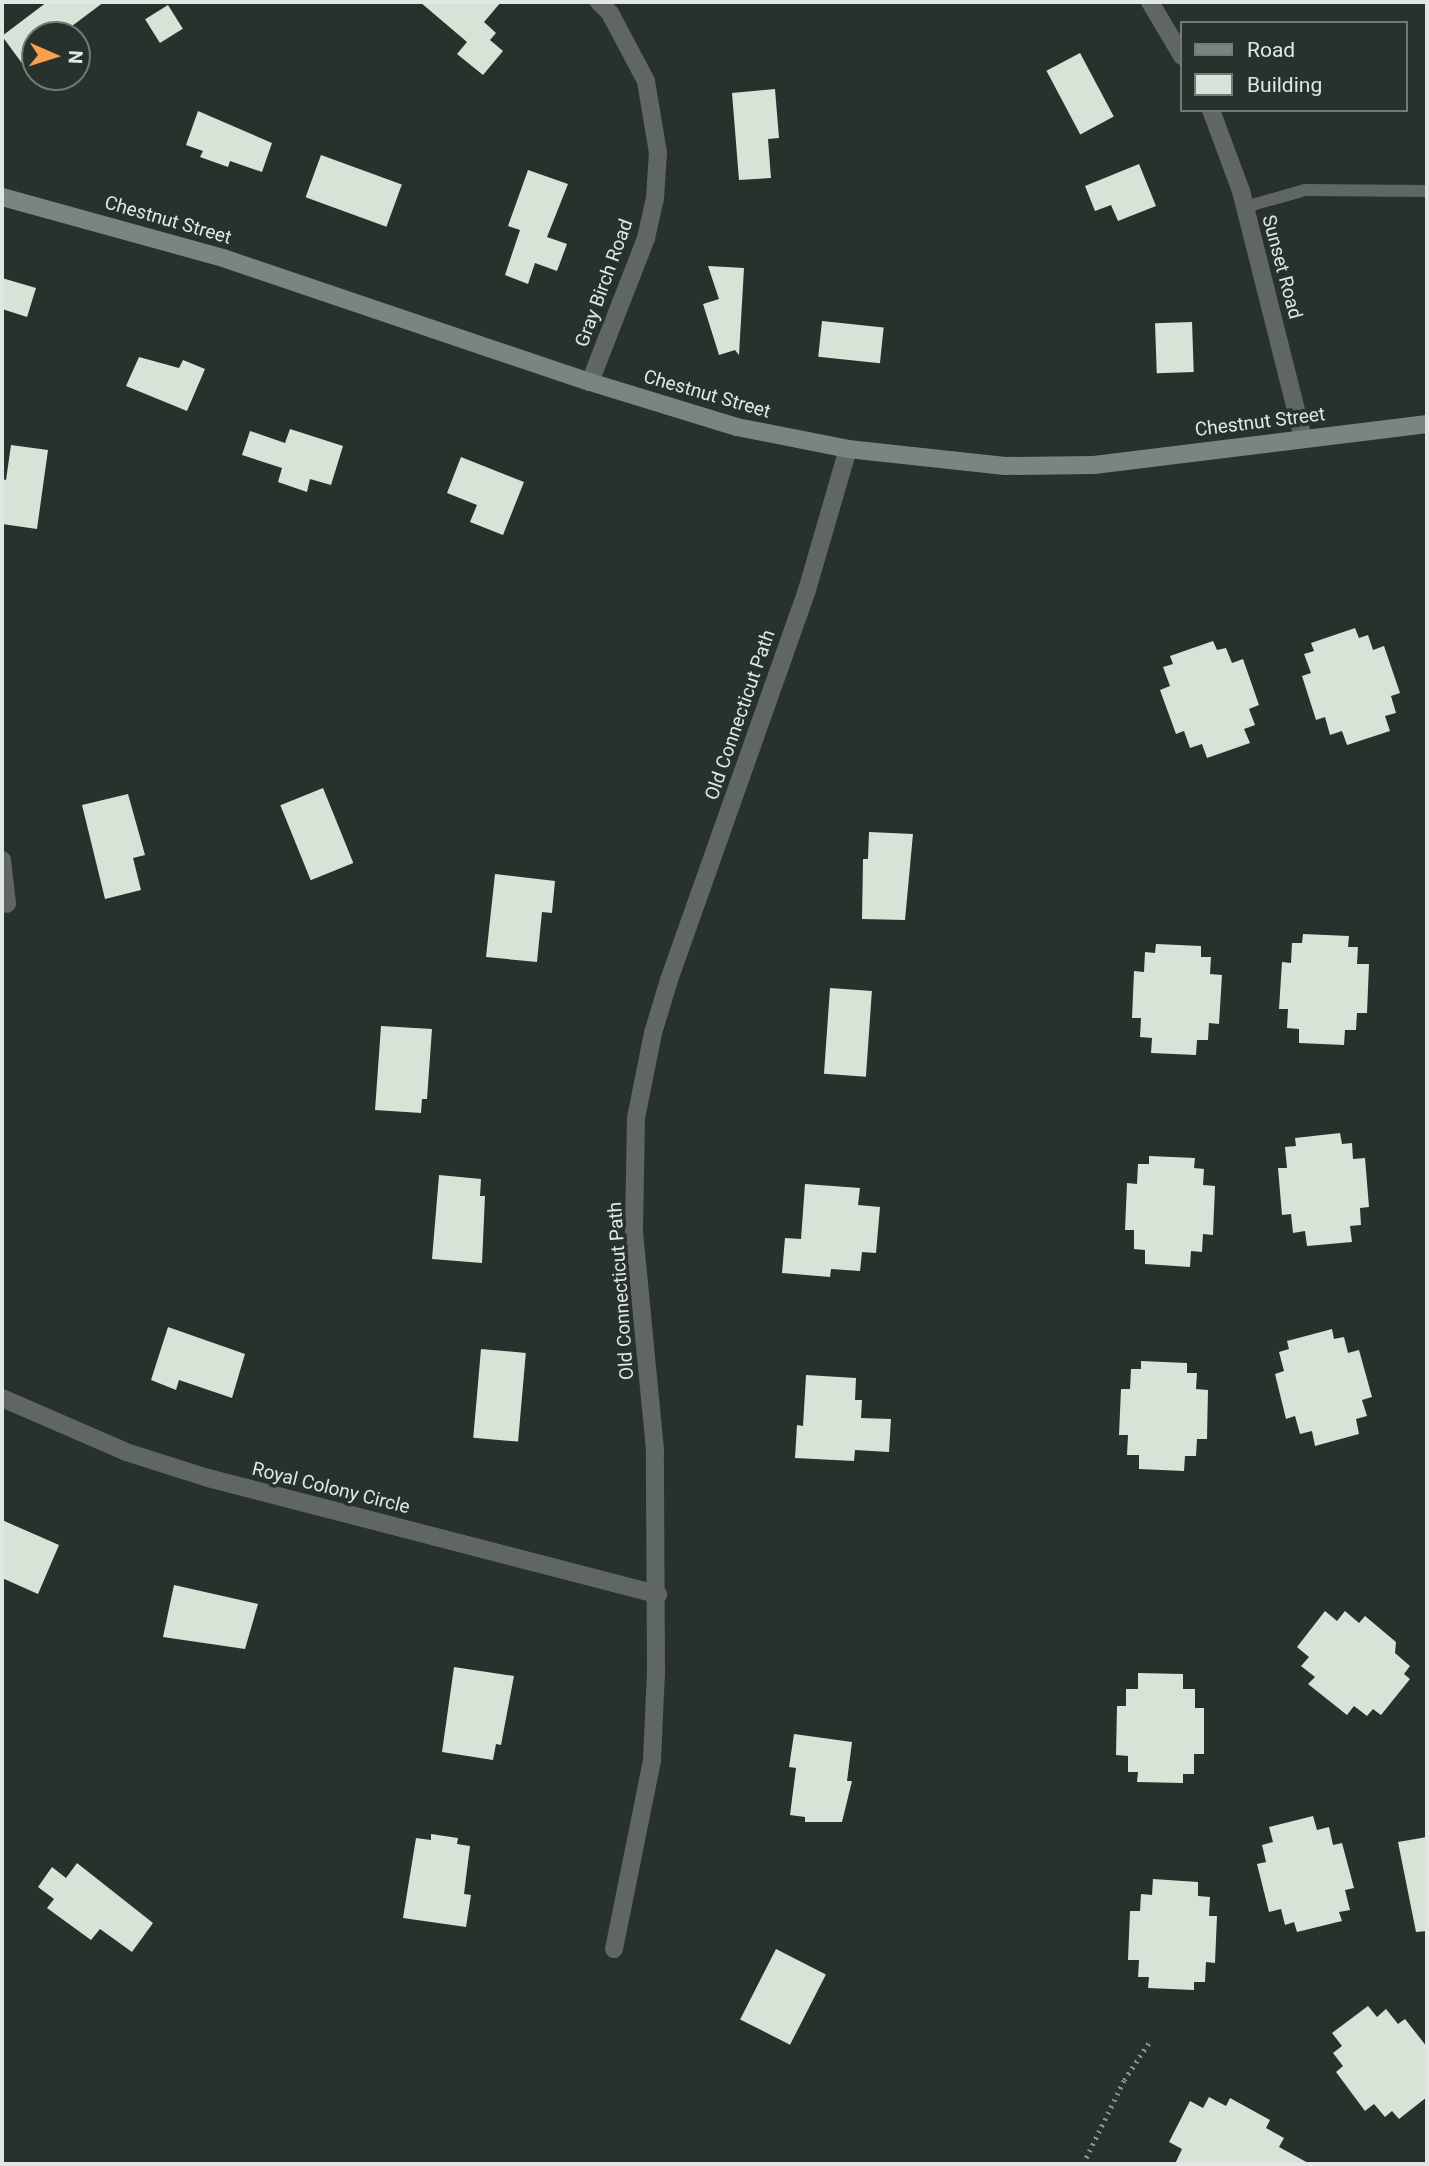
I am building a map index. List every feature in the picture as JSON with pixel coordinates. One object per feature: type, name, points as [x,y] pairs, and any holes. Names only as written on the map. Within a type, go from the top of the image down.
[{"type":"main road","name":"Chestnut Street","points":[[2,197],[223,258],[590,382],[737,427],[848,449],[1005,466],[1094,465],[1303,437],[1427,424]]},
{"type":"street","name":"Gray Birch Road","points":[[590,382],[646,238],[655,198],[657,153],[646,81],[610,13],[599,2]]},
{"type":"street","points":[[1150,2],[1180,52]]},
{"type":"street","name":"Sunset Road","points":[[1212,112],[1245,207],[1303,437]]},
{"type":"street","name":"Old Connecticut Path","points":[[614,1950],[652,1760],[658,1594],[655,1450],[634,1231],[636,1118],[665,993],[807,590],[848,449]]},
{"type":"street","points":[[2,860],[7,904]]},
{"type":"street","name":"Royal Colony Circle","points":[[2,1398],[116,1448],[208,1478],[658,1594]]},
{"type":"lane","points":[[1245,207],[1305,190],[1427,191]]},
{"type":"path","points":[[1083,2164],[1124,2080],[1150,2041]]},
{"type":"building","points":[[47,2],[104,2],[79,21],[22,21]]},
{"type":"building","points":[[420,2],[501,2],[484,22],[496,33],[490,40],[503,51],[483,75],[457,54],[467,42]]},
{"type":"building","points":[[168,5],[183,29],[160,43],[145,19]]},
{"type":"building","points":[[21,22],[21,62],[2,36]]},
{"type":"building","points":[[1080,53],[1114,117],[1080,134],[1046,71]]},
{"type":"building","points":[[775,89],[779,138],[768,139],[771,178],[739,180],[732,93]]},
{"type":"building","points":[[198,111],[272,143],[262,172],[230,161],[228,167],[200,157],[203,151],[186,145]]},
{"type":"building","points":[[321,155],[402,184],[386,227],[306,197]]},
{"type":"building","points":[[1139,164],[1156,206],[1118,221],[1111,205],[1095,211],[1085,186]]},
{"type":"building","points":[[528,170],[568,184],[547,237],[567,244],[557,271],[535,263],[528,284],[505,275],[520,230],[508,226]]},
{"type":"building","points":[[708,266],[744,268],[739,355],[735,350],[719,355],[703,304],[719,299]]},
{"type":"building","points":[[2,278],[36,288],[27,317],[2,309]]},
{"type":"building","points":[[822,321],[884,327],[880,363],[818,357]]},
{"type":"building","points":[[1192,322],[1194,372],[1157,373],[1155,323]]},
{"type":"building","points":[[139,357],[179,368],[183,360],[205,369],[187,411],[126,386]]},
{"type":"building","points":[[290,429],[343,446],[331,485],[310,479],[307,492],[278,482],[282,468],[242,455],[250,431],[285,443]]},
{"type":"building","points":[[11,445],[48,450],[37,529],[2,524],[2,479],[6,480]]},
{"type":"building","points":[[461,457],[524,482],[503,535],[470,522],[477,505],[447,493]]},
{"type":"building","points":[[1355,628],[1359,638],[1368,635],[1373,650],[1384,646],[1400,693],[1391,696],[1396,713],[1385,716],[1390,731],[1347,745],[1342,731],[1330,735],[1325,717],[1316,720],[1302,676],[1311,673],[1304,654],[1314,651],[1311,643]]},
{"type":"building","points":[[1213,641],[1217,650],[1226,648],[1232,663],[1243,659],[1259,705],[1249,709],[1255,725],[1244,729],[1250,743],[1207,758],[1202,744],[1190,748],[1184,731],[1176,734],[1160,690],[1170,686],[1163,667],[1173,664],[1170,656]]},
{"type":"building","points":[[323,788],[353,863],[311,880],[280,805]]},
{"type":"building","points":[[128,794],[145,855],[133,858],[141,890],[105,899],[82,805]]},
{"type":"building","points":[[869,832],[913,834],[905,920],[862,919],[863,859],[868,859]]},
{"type":"building","points":[[495,874],[555,881],[552,913],[542,912],[537,962],[486,957]]},
{"type":"building","points":[[1303,934],[1349,936],[1348,947],[1358,947],[1357,964],[1369,964],[1367,1013],[1357,1013],[1356,1030],[1345,1030],[1344,1045],[1299,1043],[1299,1029],[1287,1028],[1288,1009],[1279,1009],[1282,962],[1291,963],[1292,943],[1302,943]]},
{"type":"building","points":[[1156,944],[1201,946],[1201,957],[1211,957],[1210,974],[1222,975],[1219,1024],[1209,1023],[1208,1040],[1197,1040],[1196,1055],[1151,1053],[1152,1038],[1140,1037],[1141,1018],[1132,1018],[1134,971],[1144,972],[1145,952],[1155,953]]},
{"type":"building","points":[[830,988],[872,991],[866,1077],[824,1074]]},
{"type":"building","points":[[381,1026],[432,1029],[427,1099],[422,1099],[421,1113],[375,1110]]},
{"type":"building","points":[[1340,1133],[1342,1144],[1352,1143],[1353,1159],[1365,1158],[1369,1207],[1360,1208],[1361,1225],[1350,1226],[1352,1242],[1307,1246],[1305,1231],[1293,1233],[1291,1214],[1282,1215],[1278,1168],[1287,1168],[1285,1147],[1296,1146],[1295,1138]]},
{"type":"building","points":[[1149,1156],[1195,1158],[1194,1168],[1204,1169],[1203,1185],[1215,1186],[1213,1235],[1203,1234],[1202,1252],[1191,1251],[1190,1267],[1145,1264],[1145,1250],[1134,1249],[1134,1230],[1125,1230],[1127,1183],[1137,1184],[1138,1164],[1149,1164]]},
{"type":"building","points":[[439,1175],[481,1179],[480,1196],[485,1196],[482,1263],[432,1259]]},
{"type":"building","points":[[805,1184],[860,1188],[858,1205],[880,1207],[876,1253],[862,1252],[860,1271],[831,1269],[830,1277],[782,1273],[785,1238],[801,1239]]},
{"type":"building","points":[[168,1327],[245,1354],[232,1398],[179,1380],[176,1390],[151,1380]]},
{"type":"building","points":[[1332,1329],[1334,1339],[1344,1337],[1348,1353],[1359,1350],[1372,1397],[1362,1400],[1367,1416],[1356,1419],[1359,1434],[1315,1446],[1312,1431],[1300,1434],[1295,1416],[1286,1419],[1275,1374],[1284,1371],[1279,1352],[1289,1349],[1287,1341]]},
{"type":"building","points":[[481,1349],[526,1353],[518,1442],[473,1438]]},
{"type":"building","points":[[1141,1361],[1187,1363],[1187,1373],[1197,1373],[1196,1389],[1208,1390],[1207,1439],[1197,1439],[1196,1456],[1185,1456],[1184,1471],[1139,1469],[1139,1455],[1127,1455],[1128,1435],[1119,1435],[1121,1389],[1130,1389],[1131,1369],[1141,1369]]},
{"type":"building","points":[[806,1375],[856,1378],[855,1400],[862,1400],[861,1418],[891,1419],[889,1452],[855,1450],[854,1461],[795,1458],[797,1425],[803,1426]]},
{"type":"building","points":[[2,1520],[59,1545],[38,1594],[2,1578]]},
{"type":"building","points":[[174,1585],[258,1604],[245,1649],[163,1637]]},
{"type":"building","points":[[1325,1611],[1337,1621],[1345,1611],[1359,1623],[1365,1616],[1396,1642],[1395,1653],[1410,1666],[1404,1674],[1410,1679],[1381,1715],[1373,1709],[1367,1716],[1354,1706],[1347,1715],[1308,1684],[1315,1677],[1301,1666],[1309,1657],[1297,1647]]},
{"type":"building","points":[[454,1667],[514,1676],[501,1745],[496,1744],[493,1760],[442,1752]]},
{"type":"building","points":[[1138,1673],[1183,1674],[1183,1689],[1195,1689],[1195,1708],[1204,1708],[1204,1754],[1194,1754],[1194,1774],[1183,1774],[1183,1783],[1137,1782],[1138,1772],[1128,1772],[1128,1756],[1116,1755],[1117,1706],[1126,1706],[1126,1689],[1138,1689]]},
{"type":"building","points":[[794,1734],[852,1742],[847,1781],[852,1781],[842,1822],[805,1822],[805,1817],[790,1815],[796,1768],[789,1767]]},
{"type":"building","points":[[1313,1816],[1317,1830],[1329,1827],[1333,1845],[1342,1843],[1354,1888],[1345,1890],[1350,1910],[1339,1912],[1342,1921],[1297,1932],[1294,1922],[1285,1925],[1281,1909],[1269,1912],[1257,1864],[1266,1862],[1262,1845],[1273,1842],[1269,1827]]},
{"type":"building","points":[[431,1834],[458,1838],[457,1844],[470,1846],[464,1894],[471,1895],[466,1927],[403,1918],[416,1838],[431,1840]]},
{"type":"building","points":[[1427,1837],[1427,1931],[1416,1932],[1398,1842]]},
{"type":"building","points":[[77,1863],[153,1923],[132,1952],[100,1929],[91,1940],[47,1908],[54,1899],[38,1887],[52,1867],[66,1878]]},
{"type":"building","points":[[1153,1879],[1198,1882],[1198,1896],[1210,1897],[1209,1916],[1217,1916],[1215,1963],[1206,1962],[1205,1982],[1194,1982],[1194,1990],[1148,1988],[1149,1977],[1138,1977],[1139,1960],[1128,1960],[1130,1911],[1140,1911],[1141,1894],[1152,1895]]},
{"type":"building","points":[[776,1949],[826,1974],[790,2045],[740,2019]]},
{"type":"building","points":[[1368,2006],[1377,2017],[1386,2009],[1398,2024],[1405,2019],[1427,2047],[1427,2097],[1399,2119],[1392,2111],[1385,2117],[1374,2104],[1365,2111],[1336,2072],[1343,2066],[1333,2053],[1342,2046],[1332,2033]]},
{"type":"building","points":[[1209,2097],[1226,2106],[1230,2098],[1270,2120],[1266,2128],[1284,2138],[1279,2147],[1310,2164],[1175,2164],[1182,2149],[1169,2142],[1190,2101],[1203,2108]]}]
